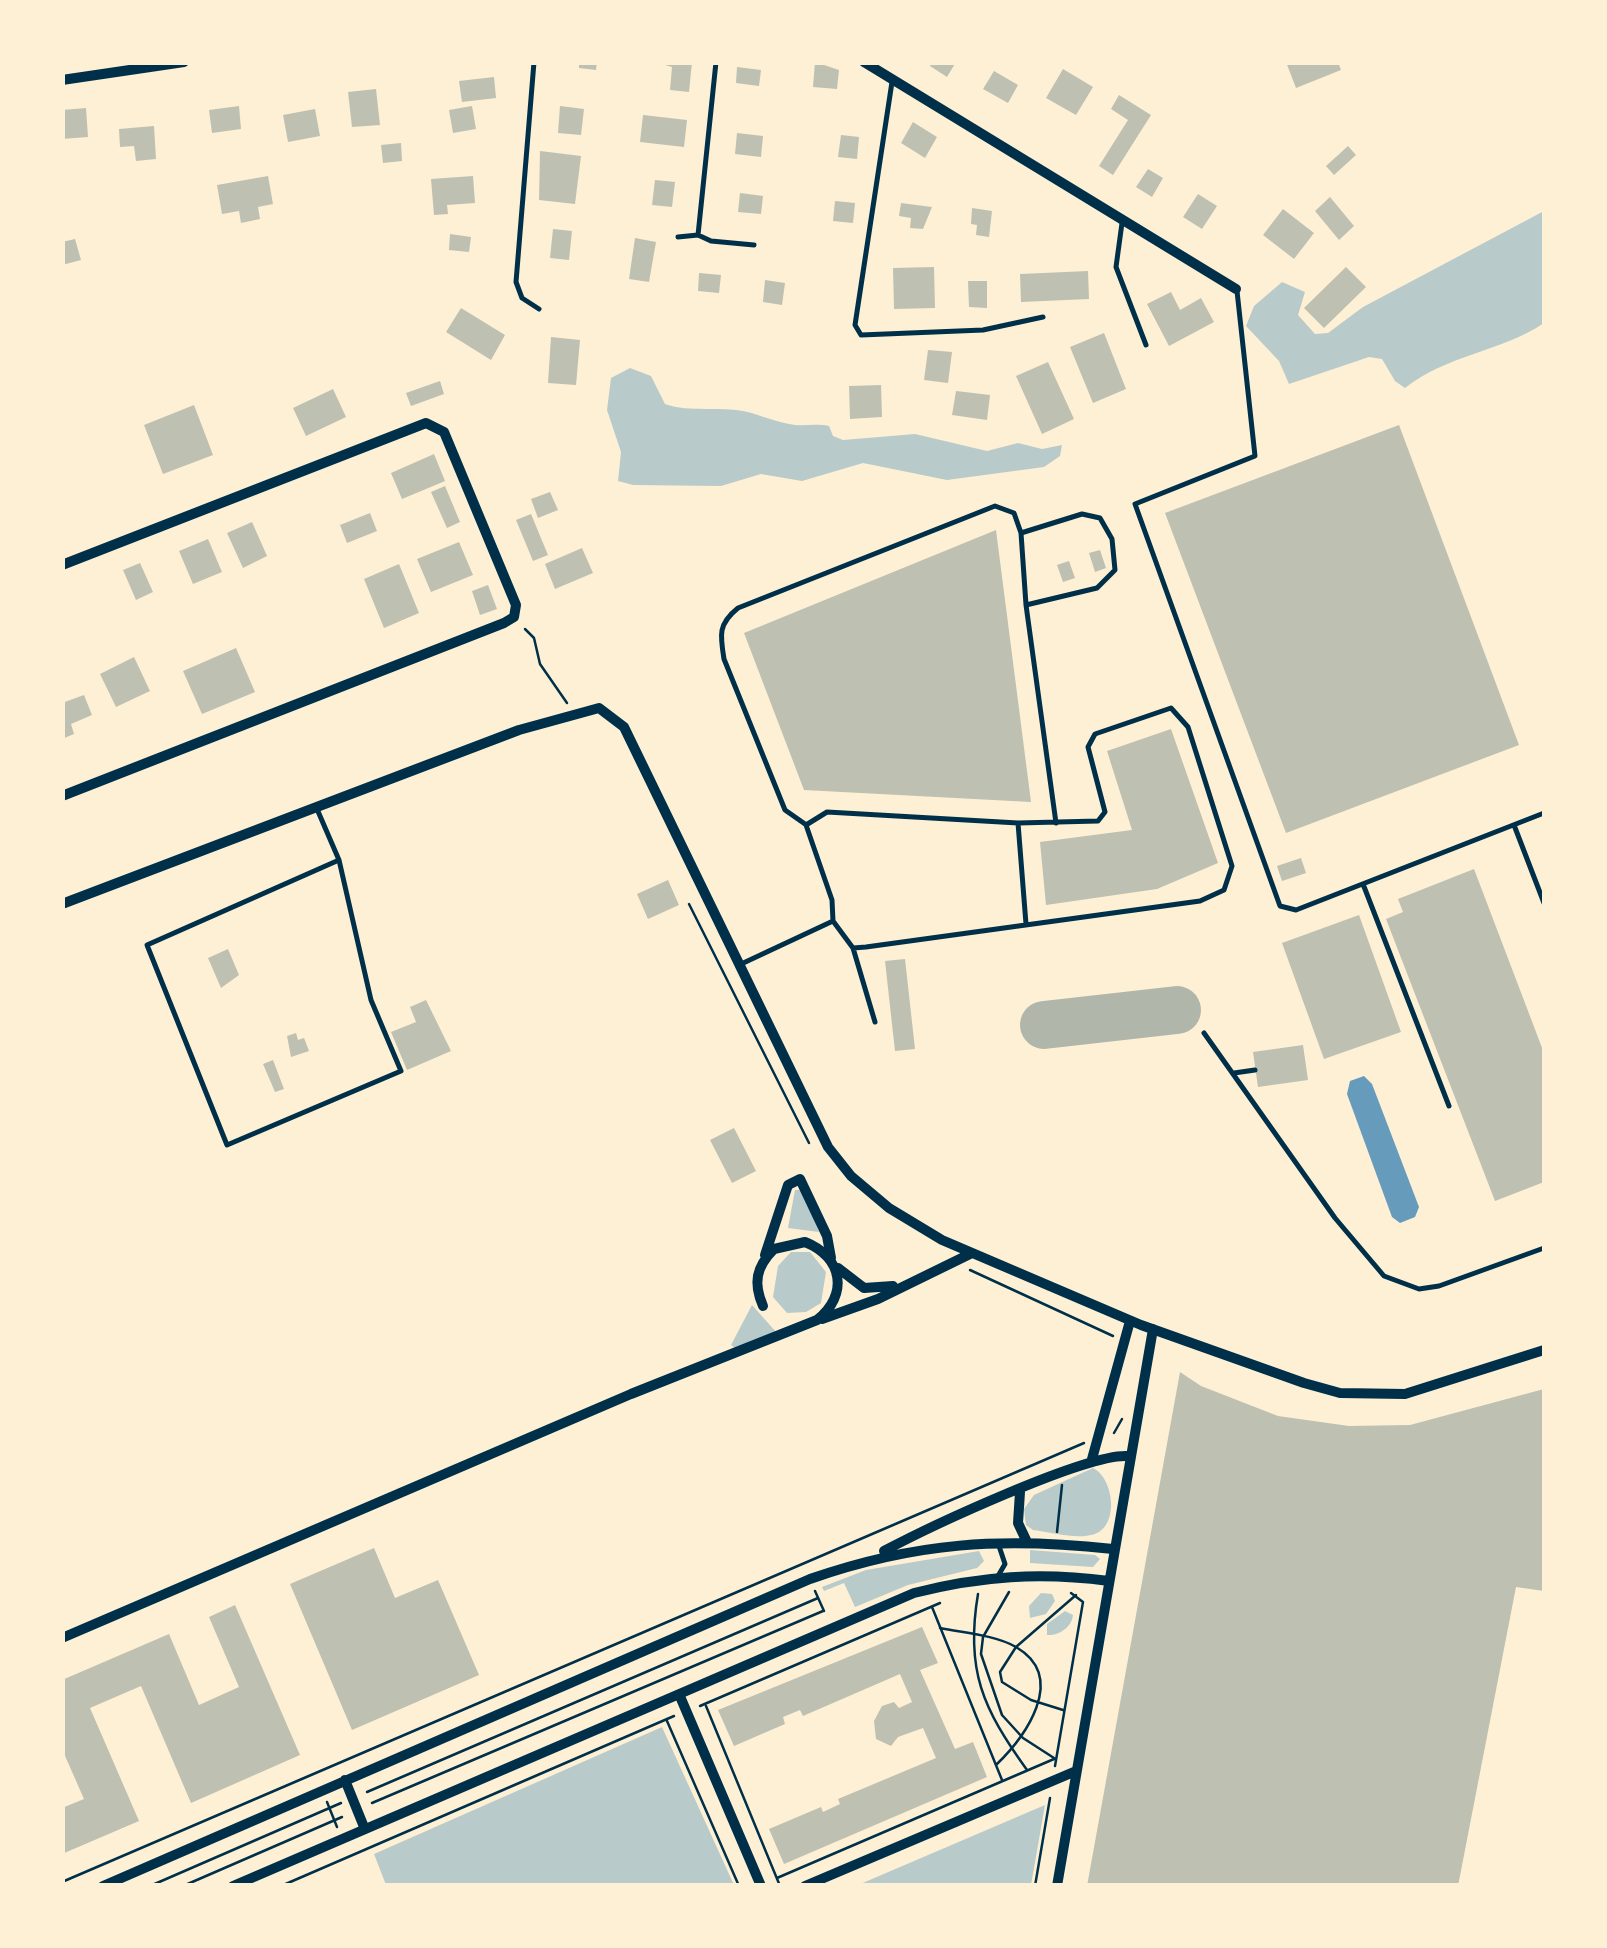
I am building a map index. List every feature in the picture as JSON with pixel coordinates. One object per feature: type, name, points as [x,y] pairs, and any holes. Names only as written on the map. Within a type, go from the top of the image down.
[{"type":"street","points":[[62,80],[184,62]]},
{"type":"street","points":[[864,62],[1236,289]]},
{"type":"street","points":[[62,566],[426,423],[444,432],[516,605],[514,616],[62,796]]},
{"type":"street","points":[[62,904],[574,712],[599,708],[624,727],[806,1109],[851,1176],[889,1208],[971,1253],[1153,1330],[1340,1393],[1406,1394],[1544,1350]]},
{"type":"street","points":[[762,1306],[756,1290],[763,1260],[788,1184],[800,1179],[827,1236],[834,1263],[837,1297],[817,1320]]},
{"type":"street","points":[[763,1260],[789,1242],[820,1248],[864,1288],[904,1283]]},
{"type":"street","points":[[62,1638],[690,1371],[878,1299],[971,1253]]},
{"type":"street","points":[[1092,1459],[1130,1320]]},
{"type":"street","points":[[1056,1886],[1153,1330]]},
{"type":"street","points":[[103,1886],[810,1579],[875,1556],[921,1531],[1092,1459],[1128,1456]]},
{"type":"street","points":[[1020,1492],[1018,1523],[1026,1540]]},
{"type":"street","points":[[875,1556],[950,1544],[1026,1540],[1113,1549]]},
{"type":"street","points":[[233,1886],[914,1594],[998,1576],[1059,1574],[1108,1581]]},
{"type":"street","points":[[679,1694],[761,1886]]},
{"type":"street","points":[[805,1886],[1076,1771]]},
{"type":"street","points":[[345,1780],[364,1827]]},
{"type":"lane","points":[[534,62],[516,282],[522,298],[539,309]]},
{"type":"lane","points":[[698,235],[716,62]]},
{"type":"lane","points":[[893,79],[855,325],[861,335],[983,330],[1043,317]]},
{"type":"lane","points":[[1122,220],[1116,266],[1146,345]]},
{"type":"lane","points":[[678,237],[698,235],[711,241],[754,246]]},
{"type":"lane","points":[[1236,289],[1255,456],[1134,504],[1280,906],[1296,910],[1544,813]]},
{"type":"lane","points":[[875,1022],[853,948],[833,922],[832,900],[806,825],[785,810],[724,659],[720,635],[723,620],[738,608],[995,506],[1014,513],[1021,533],[1026,605],[1056,823]]},
{"type":"lane","points":[[1021,533],[1082,514],[1100,518],[1112,539],[1115,570],[1097,588],[1026,605]]},
{"type":"lane","points":[[806,825],[826,812],[1098,822],[1106,812],[1088,747],[1095,734],[1171,708],[1188,727],[1232,866],[1224,890],[1200,901],[853,948]]},
{"type":"lane","points":[[317,809],[340,860],[371,1000],[400,1071],[227,1145],[147,946],[340,860]]},
{"type":"lane","points":[[1018,822],[1026,925]]},
{"type":"lane","points":[[1514,825],[1544,903]]},
{"type":"lane","points":[[1363,884],[1448,1106]]},
{"type":"lane","points":[[739,965],[833,922]]},
{"type":"lane","points":[[1204,1033],[1335,1218],[1384,1276],[1419,1289],[1439,1286],[1544,1248]]},
{"type":"lane","points":[[1232,1073],[1255,1070]]},
{"type":"lane","points":[[997,1542],[1005,1553],[998,1576]]},
{"type":"path","points":[[514,616],[534,638],[540,664],[574,712]]},
{"type":"path","points":[[689,904],[809,1144]]},
{"type":"path","points":[[951,1260],[1123,1341]]},
{"type":"path","points":[[62,1882],[1053,1455],[1106,1440],[1116,1431],[1124,1412]]},
{"type":"path","points":[[1053,1455],[1062,1485],[1056,1543]]},
{"type":"path","points":[[150,1886],[329,1809],[378,1800],[824,1611],[810,1579]]},
{"type":"path","points":[[1010,1590],[983,1637],[981,1654],[1002,1715],[1023,1738],[1056,1758]]},
{"type":"path","points":[[978,1593],[971,1634],[979,1687],[1027,1770]]},
{"type":"path","points":[[1000,1672],[1016,1647],[1077,1594]]},
{"type":"path","points":[[183,1886],[334,1821],[373,1789],[818,1598]]},
{"type":"path","points":[[932,1606],[1002,1780]]},
{"type":"path","points":[[1035,1886],[1081,1614]]},
{"type":"path","points":[[940,1628],[1016,1647],[1035,1668],[1039,1702],[1023,1738],[996,1766]]},
{"type":"path","points":[[988,1672],[1000,1672]]},
{"type":"path","points":[[1000,1672],[1005,1686],[1064,1711]]},
{"type":"path","points":[[994,1691],[1005,1686]]},
{"type":"path","points":[[705,1704],[780,1886]]},
{"type":"path","points":[[667,1720],[739,1886]]},
{"type":"path","points":[[777,1878],[1056,1758]]},
{"type":"path","points":[[373,1789],[378,1800]]},
{"type":"path","points":[[322,1790],[348,1856]]},
{"type":"shaded area","points":[[1544,211],[1544,323],[1510,341],[1438,368],[1405,388],[1395,381],[1382,359],[1369,357],[1289,384],[1279,361],[1246,326],[1254,306],[1282,282],[1305,292],[1298,315],[1315,334],[1328,333],[1363,307]]},
{"type":"shaded area","points":[[630,368],[651,376],[665,404],[673,406],[736,410],[789,424],[829,426],[833,436],[843,440],[915,434],[987,451],[1018,443],[1042,449],[1062,445],[1060,456],[1044,467],[947,480],[863,463],[802,481],[761,474],[721,486],[633,485],[618,481],[621,452],[607,410],[611,378]]},
{"type":"shaded area","points":[[795,1190],[803,1190],[819,1232],[788,1228]]},
{"type":"shaded area","points":[[791,1252],[810,1252],[826,1272],[821,1303],[806,1312],[787,1313],[773,1297],[778,1266]]},
{"type":"shaded area","points":[[752,1305],[777,1333],[735,1348],[731,1345]]},
{"type":"shaded area","points":[[1093,1468],[1110,1493],[1110,1515],[1100,1531],[1070,1536],[1033,1530],[1026,1525],[1024,1509],[1034,1495]]},
{"type":"shaded area","points":[[1030,1550],[1095,1555],[1100,1559],[1093,1567],[1030,1563]]},
{"type":"shaded area","points":[[979,1551],[984,1561],[977,1568],[908,1585],[855,1607],[844,1583],[824,1591],[822,1587],[866,1570]]},
{"type":"shaded area","points":[[1041,1593],[1052,1594],[1055,1601],[1046,1614],[1030,1618],[1029,1606]]},
{"type":"shaded area","points":[[1065,1611],[1073,1615],[1067,1627],[1047,1635],[1047,1624]]},
{"type":"shaded area","points":[[662,1727],[734,1885],[386,1885],[374,1854]]},
{"type":"shaded area","points":[[1045,1805],[1031,1885],[858,1885]]},
{"type":"water","points":[[1364,1076],[1372,1084],[1419,1207],[1415,1217],[1400,1223],[1392,1217],[1347,1094],[1350,1081]]},
{"type":"building","points":[[579,62],[597,62],[596,70],[579,68]]},
{"type":"building","points":[[655,62],[692,62],[689,92],[670,90],[672,67]]},
{"type":"building","points":[[815,62],[839,70],[837,89],[813,87]]},
{"type":"building","points":[[932,62],[956,62],[947,77],[930,66]]},
{"type":"building","points":[[1286,62],[1338,62],[1341,70],[1296,88]]},
{"type":"building","points":[[737,67],[761,70],[759,86],[736,83]]},
{"type":"building","points":[[1063,69],[1093,87],[1076,115],[1046,98]]},
{"type":"building","points":[[994,71],[1018,85],[1008,103],[983,89]]},
{"type":"building","points":[[494,77],[496,98],[462,102],[459,81]]},
{"type":"building","points":[[376,89],[380,125],[352,127],[348,92]]},
{"type":"building","points":[[1119,95],[1151,115],[1113,175],[1099,166],[1128,120],[1111,109]]},
{"type":"building","points":[[239,106],[241,129],[212,133],[209,110]]},
{"type":"building","points":[[472,106],[476,129],[453,133],[449,110]]},
{"type":"building","points":[[560,106],[584,109],[581,135],[558,133]]},
{"type":"building","points":[[86,108],[88,137],[62,139],[62,110]]},
{"type":"building","points":[[315,109],[320,136],[288,142],[283,115]]},
{"type":"building","points":[[643,115],[687,120],[684,147],[640,142]]},
{"type":"building","points":[[913,122],[937,137],[925,158],[901,143]]},
{"type":"building","points":[[154,126],[156,159],[136,161],[134,146],[120,147],[119,129]]},
{"type":"building","points":[[737,133],[763,136],[761,157],[735,154]]},
{"type":"building","points":[[841,135],[859,137],[857,159],[838,157]]},
{"type":"building","points":[[401,143],[402,161],[383,163],[381,145]]},
{"type":"building","points":[[1348,146],[1356,155],[1334,175],[1326,166]]},
{"type":"building","points":[[540,151],[581,156],[575,204],[539,200]]},
{"type":"building","points":[[1148,169],[1163,178],[1152,197],[1136,187]]},
{"type":"building","points":[[268,176],[273,204],[258,207],[260,219],[241,223],[239,211],[222,214],[217,185]]},
{"type":"building","points":[[473,176],[475,203],[447,205],[448,214],[434,215],[431,179]]},
{"type":"building","points":[[655,180],[675,182],[672,207],[652,205]]},
{"type":"building","points":[[740,193],[763,196],[761,214],[738,212]]},
{"type":"building","points":[[1198,194],[1217,206],[1202,229],[1183,217]]},
{"type":"building","points":[[1330,197],[1354,226],[1339,240],[1315,211]]},
{"type":"building","points":[[835,201],[855,203],[853,223],[833,221]]},
{"type":"building","points":[[901,203],[932,207],[923,229],[910,228],[911,218],[899,216]]},
{"type":"building","points":[[972,208],[992,211],[989,237],[976,235],[977,225],[971,224]]},
{"type":"building","points":[[1283,209],[1314,233],[1294,259],[1263,235]]},
{"type":"building","points":[[553,229],[572,231],[569,260],[550,258]]},
{"type":"building","points":[[450,234],[471,237],[469,252],[449,250]]},
{"type":"building","points":[[635,238],[656,242],[649,282],[629,279]]},
{"type":"building","points":[[75,239],[81,260],[62,265],[62,242]]},
{"type":"building","points":[[934,267],[935,308],[894,309],[893,268]]},
{"type":"building","points":[[1346,267],[1366,287],[1324,328],[1304,308]]},
{"type":"building","points":[[1088,271],[1089,299],[1021,302],[1020,274]]},
{"type":"building","points":[[699,273],[721,275],[719,293],[698,291]]},
{"type":"building","points":[[765,280],[785,283],[782,305],[763,302]]},
{"type":"building","points":[[968,281],[987,281],[987,308],[969,307]]},
{"type":"building","points":[[1171,292],[1180,310],[1201,298],[1214,322],[1169,346],[1147,304]]},
{"type":"building","points":[[461,308],[505,335],[491,360],[446,332]]},
{"type":"building","points":[[1104,333],[1126,389],[1093,403],[1070,347]]},
{"type":"building","points":[[551,337],[580,340],[576,385],[548,383]]},
{"type":"building","points":[[928,350],[952,352],[948,383],[924,380]]},
{"type":"building","points":[[1048,362],[1074,419],[1042,434],[1016,376]]},
{"type":"building","points":[[440,381],[444,394],[411,406],[406,393]]},
{"type":"building","points":[[881,385],[882,417],[850,419],[849,386]]},
{"type":"building","points":[[333,389],[346,417],[306,436],[293,408]]},
{"type":"building","points":[[956,391],[990,395],[987,420],[952,415]]},
{"type":"building","points":[[194,405],[213,455],[163,474],[144,425]]},
{"type":"building","points":[[1399,425],[1519,745],[1286,833],[1165,513]]},
{"type":"building","points":[[434,454],[445,481],[402,499],[391,473]]},
{"type":"building","points":[[445,486],[460,522],[447,528],[431,492]]},
{"type":"building","points":[[550,492],[558,510],[538,518],[531,499]]},
{"type":"building","points":[[370,513],[377,531],[347,543],[340,525]]},
{"type":"building","points":[[531,514],[548,555],[533,561],[516,520]]},
{"type":"building","points":[[252,522],[267,556],[243,568],[227,533]]},
{"type":"building","points":[[996,530],[1031,802],[804,790],[744,633]]},
{"type":"building","points":[[208,539],[222,572],[193,584],[179,551]]},
{"type":"building","points":[[459,542],[473,575],[431,592],[417,559]]},
{"type":"building","points":[[582,548],[593,573],[555,589],[545,564]]},
{"type":"building","points":[[1100,550],[1106,568],[1095,572],[1089,553]]},
{"type":"building","points":[[1069,561],[1075,578],[1063,582],[1057,565]]},
{"type":"building","points":[[140,563],[153,592],[136,600],[123,570]]},
{"type":"building","points":[[399,564],[419,613],[384,628],[364,579]]},
{"type":"building","points":[[488,585],[497,609],[480,615],[472,591]]},
{"type":"building","points":[[236,648],[255,692],[202,714],[183,671]]},
{"type":"building","points":[[134,657],[150,691],[116,707],[100,674]]},
{"type":"building","points":[[84,695],[92,715],[71,724],[74,734],[62,739],[62,703]]},
{"type":"building","points":[[1171,729],[1218,863],[1157,889],[1046,905],[1040,842],[1132,830],[1107,751]]},
{"type":"building","points":[[1301,858],[1306,873],[1282,881],[1277,866]]},
{"type":"building","points":[[1474,869],[1544,1053],[1544,1182],[1495,1201],[1386,919],[1403,912],[1398,899]]},
{"type":"building","points":[[668,880],[679,905],[648,919],[637,894]]},
{"type":"building","points":[[1359,915],[1401,1032],[1324,1059],[1282,943]]},
{"type":"building","points":[[228,949],[239,975],[221,988],[208,958]]},
{"type":"building","points":[[905,959],[915,1049],[895,1051],[885,961]]},
{"type":"building","points":[[426,1000],[451,1051],[407,1070],[391,1032],[416,1022],[410,1007]]},
{"type":"building","points":[[296,1033],[298,1040],[304,1038],[309,1051],[291,1057],[287,1036]]},
{"type":"building","points":[[1303,1045],[1308,1080],[1258,1087],[1253,1052]]},
{"type":"building","points":[[273,1060],[284,1089],[275,1092],[263,1064]]},
{"type":"building","points":[[734,1128],[756,1171],[732,1183],[710,1140]]},
{"type":"building","points":[[1180,1372],[1201,1386],[1278,1416],[1349,1426],[1410,1425],[1544,1389],[1544,1591],[1516,1587],[1458,1886],[1087,1886]]},
{"type":"building","points":[[374,1548],[395,1598],[438,1580],[479,1675],[352,1730],[290,1584]]},
{"type":"building","points":[[235,1605],[300,1755],[191,1803],[141,1686],[90,1708],[139,1821],[62,1854],[62,1808],[84,1799],[62,1749],[62,1680],[169,1634],[199,1705],[239,1687],[209,1617]]},
{"type":"building","points":[[922,1627],[938,1663],[920,1670],[955,1749],[973,1742],[987,1777],[784,1864],[769,1829],[821,1807],[823,1812],[840,1804],[838,1799],[936,1758],[923,1728],[898,1737],[891,1746],[876,1739],[874,1721],[882,1706],[894,1702],[899,1708],[912,1702],[900,1674],[803,1716],[800,1710],[783,1717],[785,1724],[734,1746],[718,1710]]},
{"type":"taxiway","points":[[1044,1025],[1177,1010]]}]
